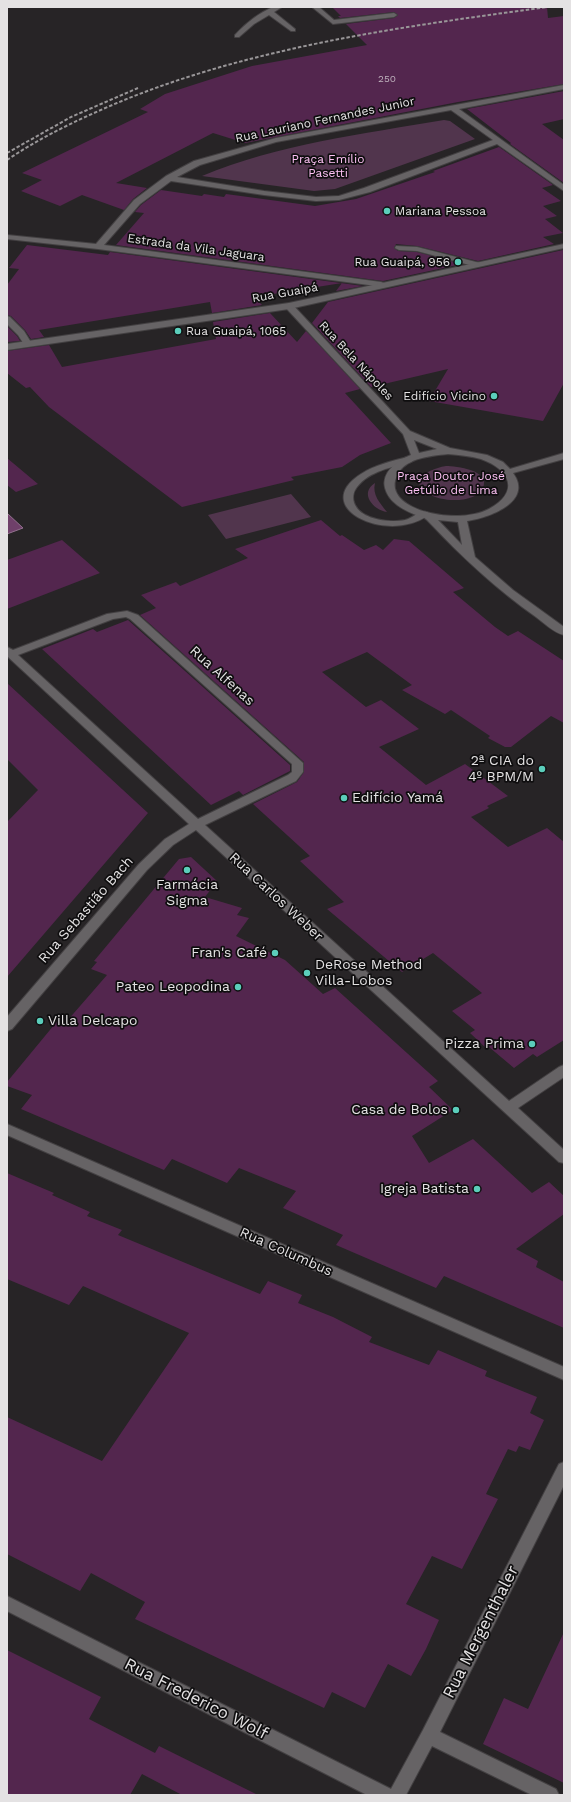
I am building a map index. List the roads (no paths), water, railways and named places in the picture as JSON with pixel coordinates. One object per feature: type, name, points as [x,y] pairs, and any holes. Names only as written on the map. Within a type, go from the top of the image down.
[{"type":"street","points":[[237,36],[252,22],[279,7]]},
{"type":"street","points":[[315,7],[333,22],[394,15]]},
{"type":"street","points":[[268,12],[293,30]]},
{"type":"street","name":"Rua Lauriano Fernandes Junior","points":[[98,247],[137,202],[169,178],[197,163],[248,147],[322,131],[564,87]]},
{"type":"street","points":[[452,107],[564,189]]},
{"type":"street","points":[[169,178],[294,197],[316,199],[340,198],[367,190],[498,141]]},
{"type":"street","name":"Estrada da Vila Jaguara","points":[[7,237],[98,247],[381,285]]},
{"type":"street","name":"Rua Guaipá","points":[[7,347],[288,306],[564,246]]},
{"type":"street","points":[[400,248],[417,249],[477,265]]},
{"type":"street","name":"Rua Bela Nápoles","points":[[288,306],[406,433]]},
{"type":"street","points":[[7,319],[21,333],[28,344]]},
{"type":"street","points":[[406,433],[448,451]]},
{"type":"street","points":[[406,433],[412,458]]},
{"type":"street","points":[[412,458],[398,466],[391,475],[389,484],[392,493],[399,502],[410,509],[426,515],[444,518],[480,516],[496,510],[507,502],[514,492],[514,482],[508,472],[498,463],[484,457],[448,451],[431,453],[412,458],[372,471],[359,479],[348,495],[354,510],[365,518],[374,521],[392,524],[405,523],[426,515]]},
{"type":"street","points":[[508,472],[564,456]]},
{"type":"street","points":[[426,515],[470,558],[510,592],[564,632]]},
{"type":"street","points":[[462,518],[470,558]]},
{"type":"street","name":"Rua Alfenas","points":[[9,652],[111,616],[127,614],[134,617],[297,764],[299,769],[298,773],[292,778],[198,824]]},
{"type":"street","name":"Rua Carlos Weber","points":[[9,652],[564,1158]]},
{"type":"street","name":"Rua Sebastião Bach","points":[[7,1026],[143,867],[169,842],[198,824]]},
{"type":"street","points":[[508,1108],[564,1070]]},
{"type":"street","name":"Rua Columbus","points":[[7,1129],[564,1374]]},
{"type":"street","name":"Rua Mergenthaler","points":[[397,1795],[429,1736],[564,1469]]},
{"type":"street","name":"Rua Frederico Wolf","points":[[7,1603],[385,1795]]},
{"type":"street","points":[[429,1736],[550,1795]]},
{"type":"railway","points":[[7,160],[47,136],[103,109],[169,83],[221,67],[275,53],[383,31],[547,7]]},
{"type":"railway","points":[[7,153],[71,117],[138,88]]},
{"type":"place","name":"Mariana Pessoa","points":[[387,211]]},
{"type":"place","name":"Rua Guaipá, 956","points":[[458,262]]},
{"type":"place","name":"Rua Guaipá, 1065","points":[[178,331]]},
{"type":"place","name":"Edifício Vicino","points":[[494,396]]},
{"type":"place","name":"2ª CIA do 4º BPM/M","points":[[542,769]]},
{"type":"place","name":"Edifício Yamá","points":[[344,798]]},
{"type":"place","name":"Farmácia Sigma","points":[[187,870]]},
{"type":"place","name":"Fran's Café","points":[[275,953]]},
{"type":"place","name":"DeRose Method Villa-Lobos","points":[[307,973]]},
{"type":"place","name":"Pateo Leopodina","points":[[238,987]]},
{"type":"place","name":"Villa Delcapo","points":[[40,1021]]},
{"type":"place","name":"Pizza Prima","points":[[532,1044]]},
{"type":"place","name":"Casa de Bolos","points":[[456,1110]]},
{"type":"place","name":"Igreja Batista","points":[[477,1189]]},
{"type":"park label","name":"Praça Emílio Pasetti","points":[[328,166]]},
{"type":"park label","name":"Praça Doutor José Getúlio de Lima","points":[[451,483]]}]
